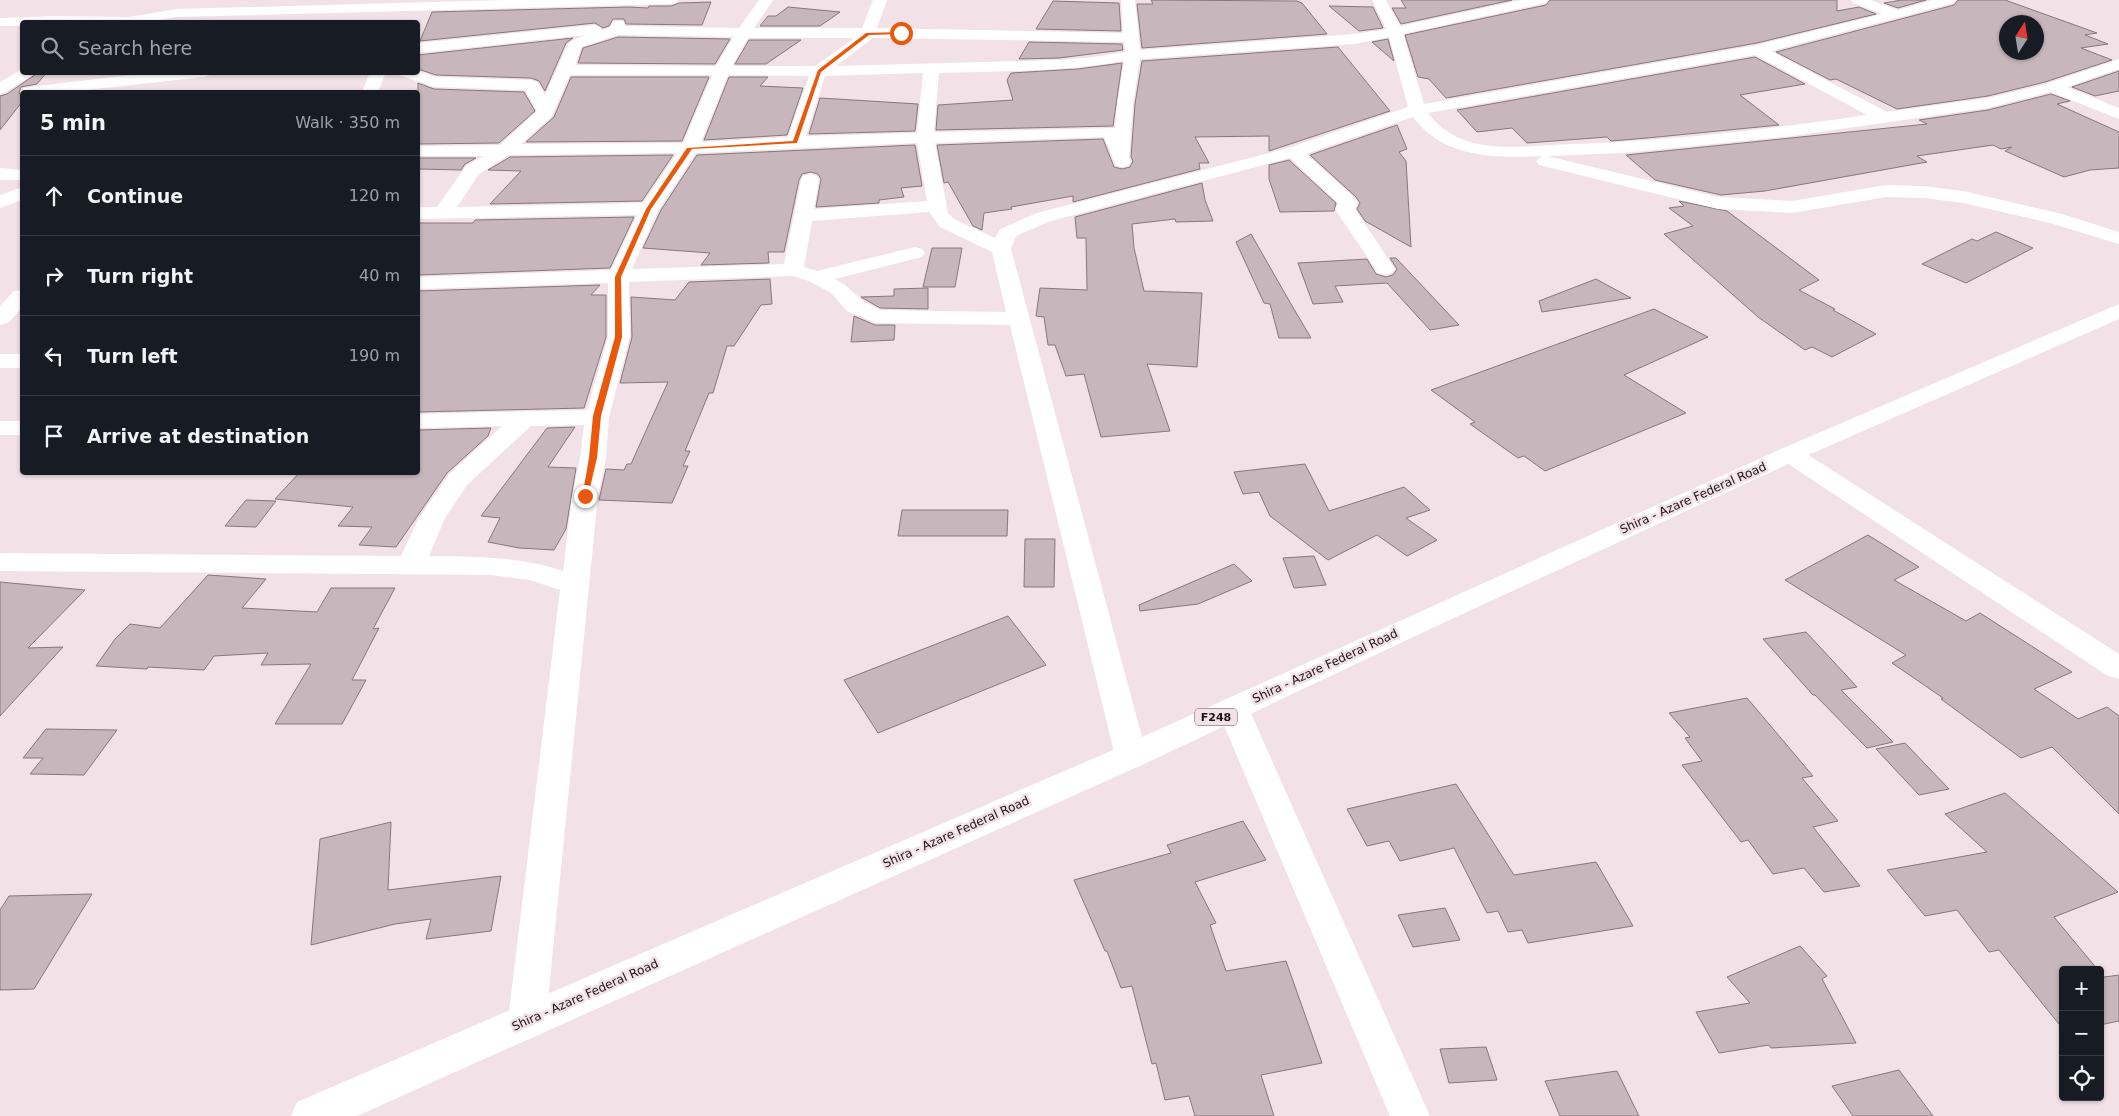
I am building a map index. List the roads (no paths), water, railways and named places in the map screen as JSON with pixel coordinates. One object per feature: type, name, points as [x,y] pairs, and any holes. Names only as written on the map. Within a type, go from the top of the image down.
[{"type":"street","points":[[135,20],[177,13],[671,0]]},
{"type":"street","points":[[527,1020],[585,496],[593,458],[597,416],[619,337],[618,277],[649,209],[690,148],[722,70],[743,33],[766,0]]},
{"type":"street","points":[[796,142],[819,71],[868,34],[880,0]]},
{"type":"street","points":[[1120,196],[1125,104],[1133,55],[1128,0]]},
{"type":"street","points":[[1379,0],[1395,31],[1418,110],[1429,126],[1446,139],[1476,149],[1510,152],[1623,148],[1792,131],[1885,118],[1988,103],[2052,87],[2119,64]]},
{"type":"street","points":[[563,70],[819,71],[1058,65],[1094,62],[1133,55],[1354,39],[1541,0]]},
{"type":"street","points":[[1858,0],[1897,15]]},
{"type":"street","points":[[931,69],[926,138],[936,206],[939,214],[947,223],[972,235],[1004,241],[1044,217],[1294,152],[1418,110],[1757,50],[1949,0]]},
{"type":"street","points":[[615,1],[614,15],[617,27]]},
{"type":"street","points":[[349,20],[368,7]]},
{"type":"street","points":[[160,20],[206,12]]},
{"type":"street","points":[[0,22],[20,21]]},
{"type":"street","points":[[442,213],[472,170],[505,150],[546,112],[576,44],[617,27]]},
{"type":"street","points":[[420,48],[617,27],[743,33],[1132,38]]},
{"type":"street","points":[[1757,50],[1885,118]]},
{"type":"street","points":[[0,89],[24,75]]},
{"type":"street","points":[[43,90],[159,75]]},
{"type":"street","points":[[371,90],[377,75]]},
{"type":"street","points":[[414,75],[434,82],[531,85],[546,112]]},
{"type":"street","points":[[132,90],[144,76]]},
{"type":"street","points":[[2052,87],[2119,114]]},
{"type":"street","points":[[0,96],[20,93]]},
{"type":"street","points":[[420,151],[690,148],[796,142],[1111,132],[1122,162]]},
{"type":"street","points":[[1294,152],[1348,202],[1345,209],[1385,269]]},
{"type":"street","points":[[1510,152],[1718,203],[1792,207],[1886,191],[1922,192],[1998,204],[2055,218],[2119,238]]},
{"type":"street","points":[[0,174],[20,175]]},
{"type":"street","points":[[794,270],[810,180]]},
{"type":"street","points":[[0,202],[20,194]]},
{"type":"street","points":[[804,216],[936,206]]},
{"type":"street","points":[[420,213],[649,209]]},
{"type":"street","points":[[1004,241],[1019,319],[1131,756]]},
{"type":"street","points":[[816,277],[915,253]]},
{"type":"street","points":[[420,283],[794,270],[816,277],[838,289],[855,306],[876,316],[1019,319]]},
{"type":"street","points":[[0,290],[20,290]]},
{"type":"street","points":[[0,318],[20,298]]},
{"type":"street","name":"Shira - Azare Federal Road","points":[[311,1116],[1131,756],[1790,454],[2119,311]]},
{"type":"street","points":[[0,361],[20,361]]},
{"type":"street","points":[[420,421],[597,416]]},
{"type":"street","points":[[411,565],[432,518],[458,480],[524,419]]},
{"type":"street","points":[[0,428],[20,428]]},
{"type":"street","points":[[1790,454],[2119,668]]},
{"type":"street","points":[[0,562],[499,567],[533,571],[575,585]]},
{"type":"street","points":[[1233,709],[1410,1116]]}]
